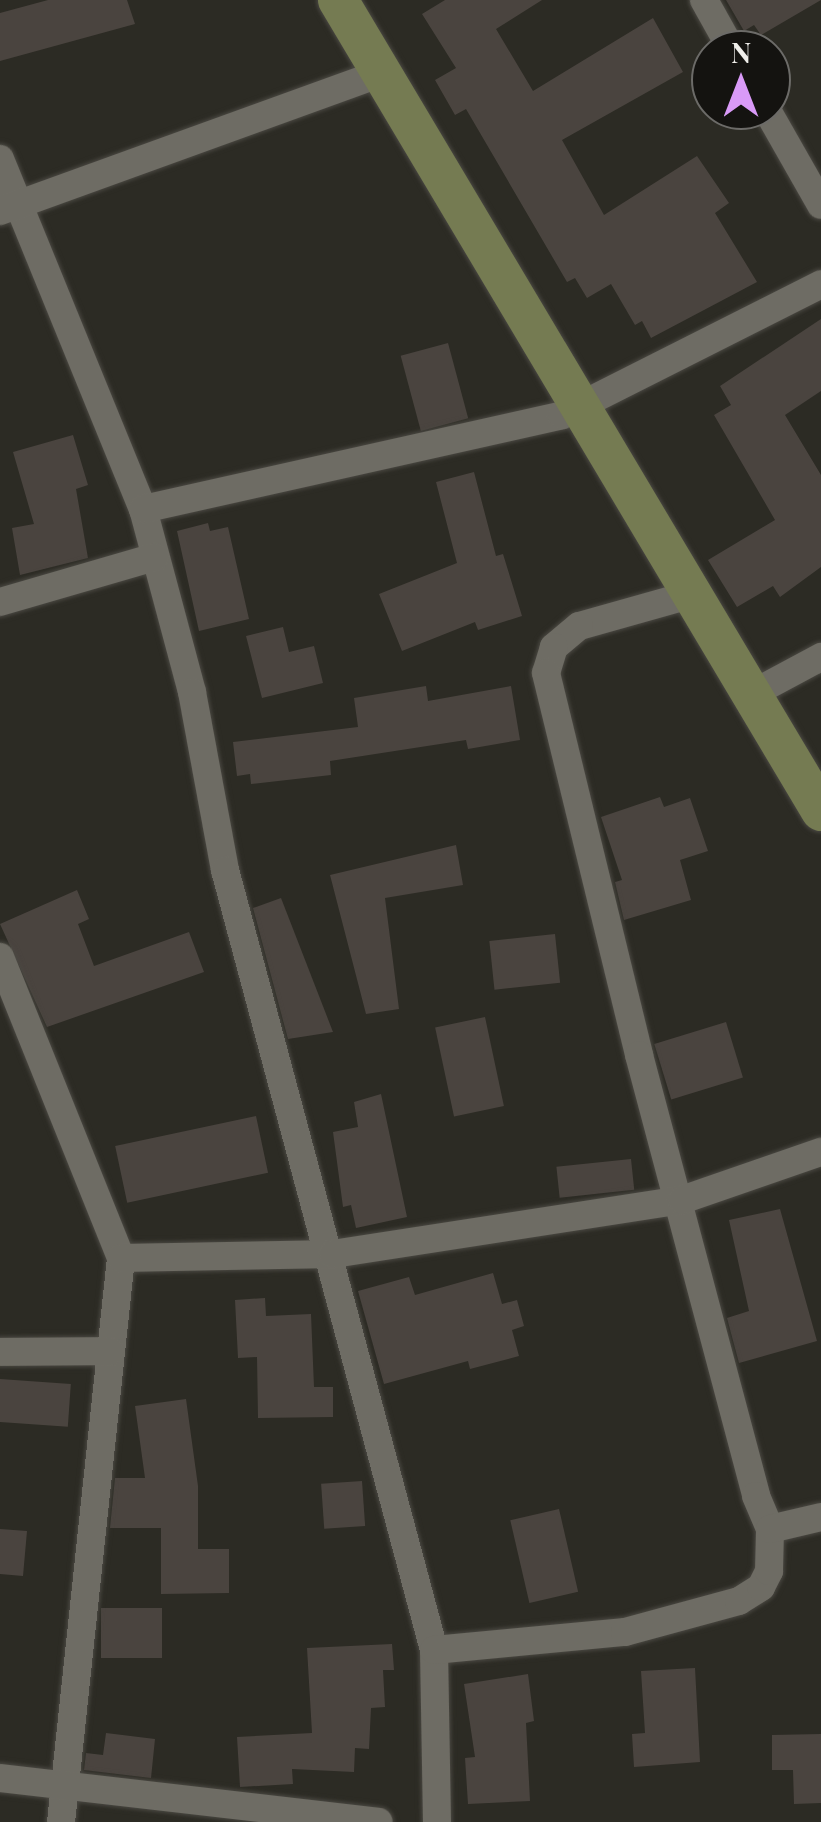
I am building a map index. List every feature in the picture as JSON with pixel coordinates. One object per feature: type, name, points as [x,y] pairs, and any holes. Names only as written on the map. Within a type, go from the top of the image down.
[{"type":"street","points":[[338,0],[821,811]]},
{"type":"street","points":[[704,0],[721,30]]},
{"type":"street","points":[[10,208],[382,72]]},
{"type":"street","points":[[778,130],[821,205]]},
{"type":"street","points":[[0,160],[10,208],[142,509],[192,692],[226,870],[333,1254],[434,1650],[436,1822]]},
{"type":"street","points":[[142,509],[581,408],[821,284]]},
{"type":"street","points":[[0,602],[155,557]]},
{"type":"street","points":[[434,1650],[626,1632],[739,1601],[760,1587],[769,1572],[770,1530],[756,1496],[682,1200],[638,1055],[546,673],[554,647],[579,626],[693,594]]},
{"type":"street","points":[[750,695],[821,656]]},
{"type":"street","points":[[0,957],[9,1005],[121,1258],[97,1528],[63,1787],[62,1822]]},
{"type":"street","points":[[121,1258],[333,1254],[682,1200],[821,1152]]},
{"type":"street","points":[[0,1352],[110,1351]]},
{"type":"street","points":[[770,1530],[821,1517]]},
{"type":"street","points":[[0,1778],[378,1822]]},
{"type":"building","points":[[48,0],[127,0],[135,24],[0,61],[0,13]]},
{"type":"building","points":[[445,0],[542,0],[496,29],[533,91],[653,18],[683,72],[562,140],[604,215],[697,156],[729,203],[715,213],[757,282],[651,338],[642,321],[635,325],[611,284],[587,298],[575,278],[567,282],[466,109],[455,115],[435,80],[456,68],[422,14]]},
{"type":"building","points":[[726,0],[821,0],[770,30],[758,30],[754,25],[743,30]]},
{"type":"building","points":[[821,319],[821,391],[785,415],[821,475],[821,567],[780,597],[773,586],[737,607],[708,560],[775,520],[714,415],[731,405],[720,386]]},
{"type":"building","points":[[448,343],[468,418],[421,431],[401,356]]},
{"type":"building","points":[[73,435],[88,485],[76,489],[88,558],[20,575],[12,528],[34,524],[13,452]]},
{"type":"building","points":[[474,472],[496,556],[503,554],[522,616],[478,630],[475,622],[402,651],[379,594],[457,563],[436,482]]},
{"type":"building","points":[[208,523],[210,531],[228,527],[249,619],[199,631],[177,531]]},
{"type":"building","points":[[283,627],[289,652],[314,646],[323,683],[262,698],[246,636]]},
{"type":"building","points":[[426,686],[428,701],[511,686],[520,740],[468,749],[466,740],[330,761],[331,775],[251,784],[250,774],[237,776],[233,742],[358,727],[354,698]]},
{"type":"building","points":[[660,797],[664,807],[690,798],[708,851],[680,860],[691,900],[624,920],[615,882],[622,880],[601,817]]},
{"type":"building","points":[[456,845],[463,885],[385,898],[399,1009],[366,1014],[330,875]]},
{"type":"building","points":[[77,890],[89,919],[78,924],[94,966],[189,932],[204,972],[47,1027],[0,924]]},
{"type":"building","points":[[281,898],[333,1032],[288,1039],[253,908]]},
{"type":"building","points":[[555,934],[560,983],[494,990],[489,941]]},
{"type":"building","points":[[485,1017],[504,1106],[454,1117],[435,1028]]},
{"type":"building","points":[[726,1022],[743,1077],[671,1099],[654,1044]]},
{"type":"building","points":[[381,1094],[407,1217],[356,1228],[351,1205],[343,1207],[333,1132],[358,1127],[354,1102]]},
{"type":"building","points":[[256,1116],[268,1173],[127,1203],[115,1146]]},
{"type":"building","points":[[631,1159],[634,1190],[560,1198],[556,1167]]},
{"type":"building","points":[[780,1209],[817,1341],[739,1363],[727,1318],[749,1311],[729,1220]]},
{"type":"building","points":[[493,1273],[502,1304],[517,1300],[524,1326],[512,1330],[519,1356],[470,1369],[468,1361],[384,1384],[358,1291],[409,1277],[415,1295]]},
{"type":"building","points":[[265,1298],[266,1316],[311,1314],[314,1387],[333,1387],[333,1417],[258,1418],[257,1357],[238,1358],[235,1300]]},
{"type":"building","points":[[0,1379],[71,1384],[68,1427],[0,1422]]},
{"type":"building","points":[[186,1399],[198,1486],[198,1549],[229,1549],[229,1593],[161,1594],[161,1528],[110,1528],[115,1478],[145,1478],[135,1406]]},
{"type":"building","points":[[362,1481],[365,1526],[324,1529],[321,1484]]},
{"type":"building","points":[[559,1509],[578,1592],[529,1603],[510,1520]]},
{"type":"building","points":[[0,1529],[27,1531],[23,1576],[0,1574]]},
{"type":"building","points":[[101,1608],[162,1608],[162,1658],[101,1658]]},
{"type":"building","points":[[392,1644],[394,1670],[383,1670],[385,1707],[371,1708],[369,1749],[355,1748],[354,1772],[292,1769],[293,1784],[240,1787],[237,1737],[312,1733],[307,1648]]},
{"type":"building","points":[[695,1668],[700,1762],[634,1767],[632,1734],[645,1733],[641,1671]]},
{"type":"building","points":[[528,1674],[534,1721],[526,1723],[530,1801],[468,1804],[465,1758],[475,1757],[464,1684]]},
{"type":"building","points":[[106,1733],[155,1739],[151,1778],[84,1770],[86,1753],[103,1755]]},
{"type":"building","points":[[821,1734],[821,1803],[794,1804],[793,1770],[772,1770],[772,1735]]}]
